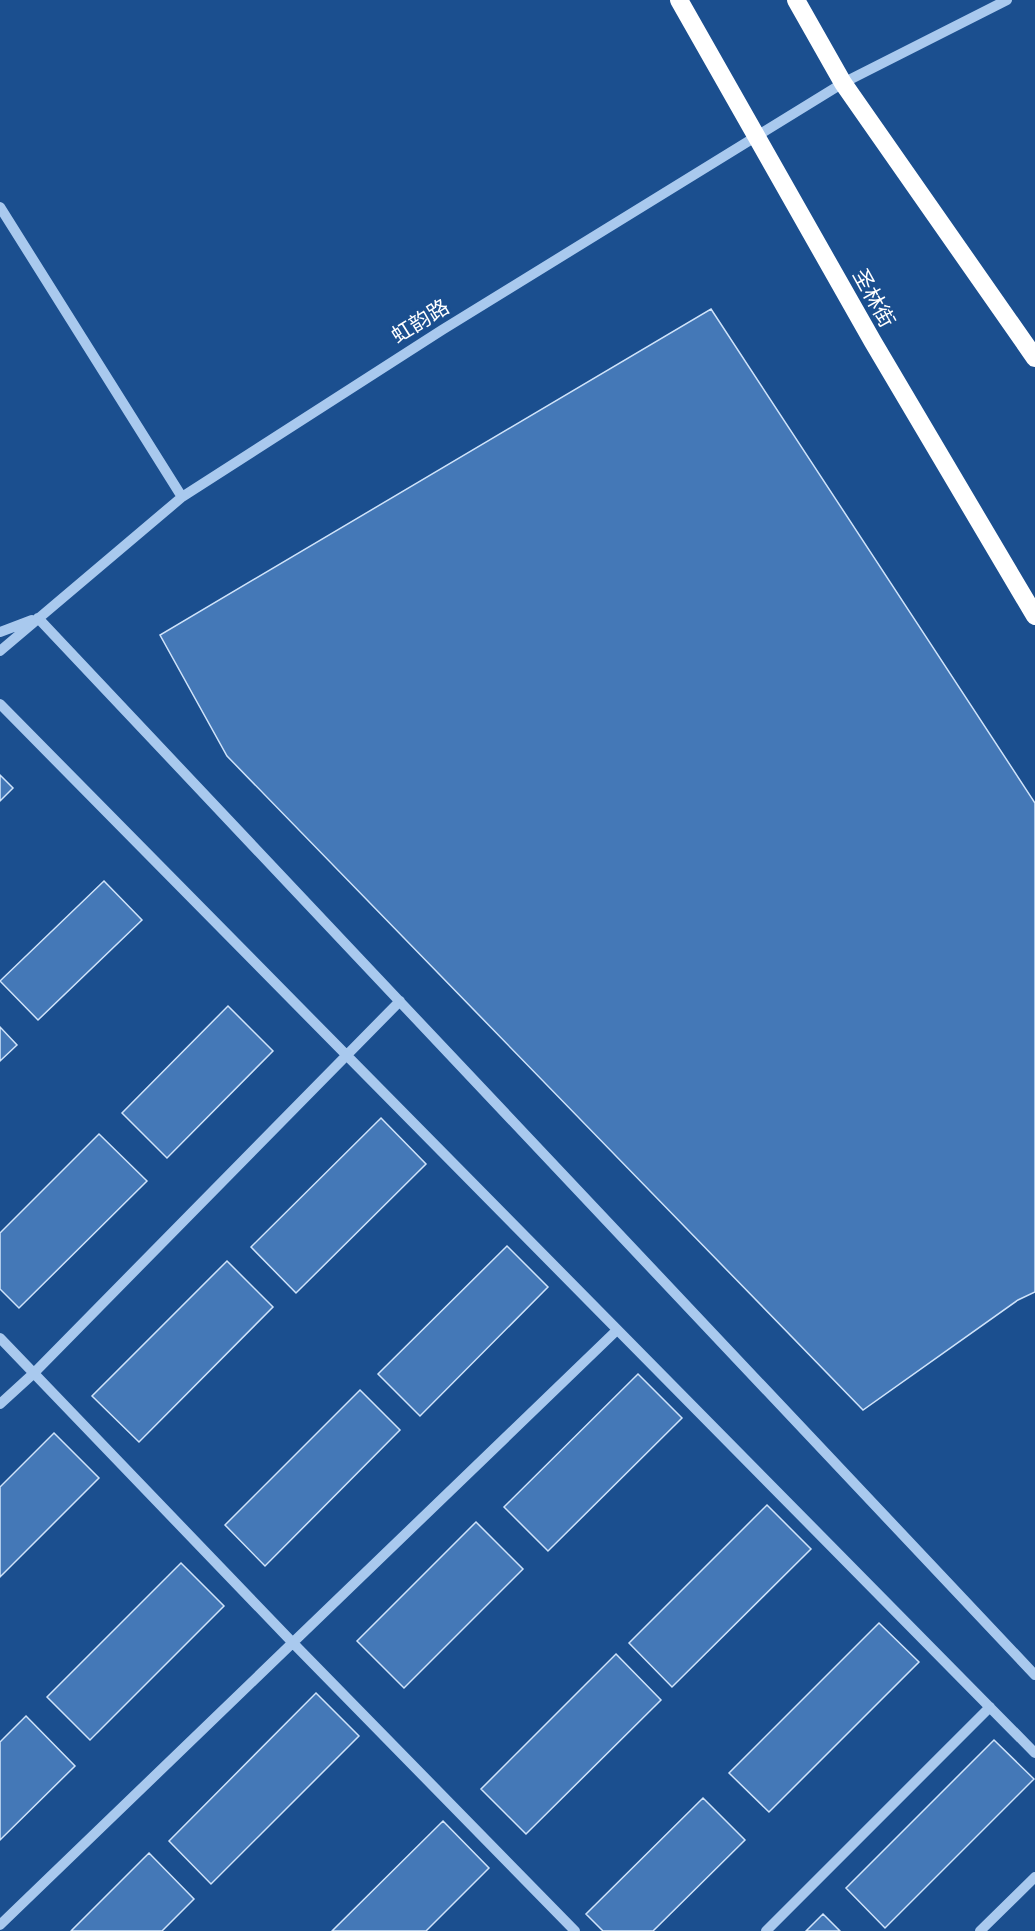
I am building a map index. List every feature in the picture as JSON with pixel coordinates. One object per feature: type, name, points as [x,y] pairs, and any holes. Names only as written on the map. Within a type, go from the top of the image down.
[{"type":"highway","name":"圣林街","points":[[679,0],[873,342],[1035,616]]},
{"type":"highway","points":[[796,0],[843,83],[1035,358]]},
{"type":"street","name":"虹韵路","points":[[0,651],[182,497],[442,330],[843,83],[1007,0]]},
{"type":"street","points":[[0,207],[182,497]]},
{"type":"street","name":"虹韵路","points":[[0,632],[38,618]]},
{"type":"street","points":[[38,618],[1035,1675]]},
{"type":"street","points":[[0,704],[1035,1753]]},
{"type":"street","points":[[0,1404],[34,1373],[400,1001]]},
{"type":"street","points":[[0,1925],[617,1330]]},
{"type":"street","points":[[0,1338],[293,1643],[575,1931]]},
{"type":"street","points":[[766,1931],[990,1707]]},
{"type":"street","points":[[980,1931],[1035,1877]]},
{"type":"building","points":[[711,309],[1035,803],[1035,1292],[1018,1300],[863,1410],[227,756],[160,635]]},
{"type":"building","points":[[0,775],[13,788],[0,801]]},
{"type":"building","points":[[104,881],[142,920],[38,1020],[0,981]]},
{"type":"building","points":[[228,1006],[273,1051],[167,1158],[122,1113]]},
{"type":"building","points":[[0,1027],[17,1045],[0,1061]]},
{"type":"building","points":[[381,1118],[426,1164],[296,1293],[251,1247]]},
{"type":"building","points":[[99,1134],[147,1181],[19,1308],[0,1289],[0,1233]]},
{"type":"building","points":[[507,1246],[548,1287],[420,1416],[378,1374]]},
{"type":"building","points":[[227,1261],[273,1307],[139,1442],[92,1396]]},
{"type":"building","points":[[638,1374],[682,1418],[548,1551],[504,1507]]},
{"type":"building","points":[[360,1390],[400,1430],[265,1566],[225,1525]]},
{"type":"building","points":[[54,1433],[99,1478],[0,1577],[0,1487]]},
{"type":"building","points":[[767,1505],[811,1549],[672,1687],[629,1643]]},
{"type":"building","points":[[476,1522],[523,1569],[404,1688],[357,1641]]},
{"type":"building","points":[[181,1563],[224,1606],[90,1740],[47,1697]]},
{"type":"building","points":[[879,1623],[919,1662],[769,1812],[729,1773]]},
{"type":"building","points":[[616,1654],[661,1700],[526,1834],[481,1789]]},
{"type":"building","points":[[316,1693],[359,1736],[211,1884],[169,1841]]},
{"type":"building","points":[[26,1716],[75,1766],[0,1840],[0,1742]]},
{"type":"building","points":[[994,1740],[1034,1779],[885,1928],[846,1888]]},
{"type":"building","points":[[703,1798],[745,1840],[653,1931],[603,1931],[586,1914]]},
{"type":"building","points":[[443,1821],[489,1868],[426,1931],[332,1931]]},
{"type":"building","points":[[149,1853],[194,1899],[162,1931],[71,1931]]},
{"type":"building","points":[[823,1914],[840,1931],[806,1931]]}]
